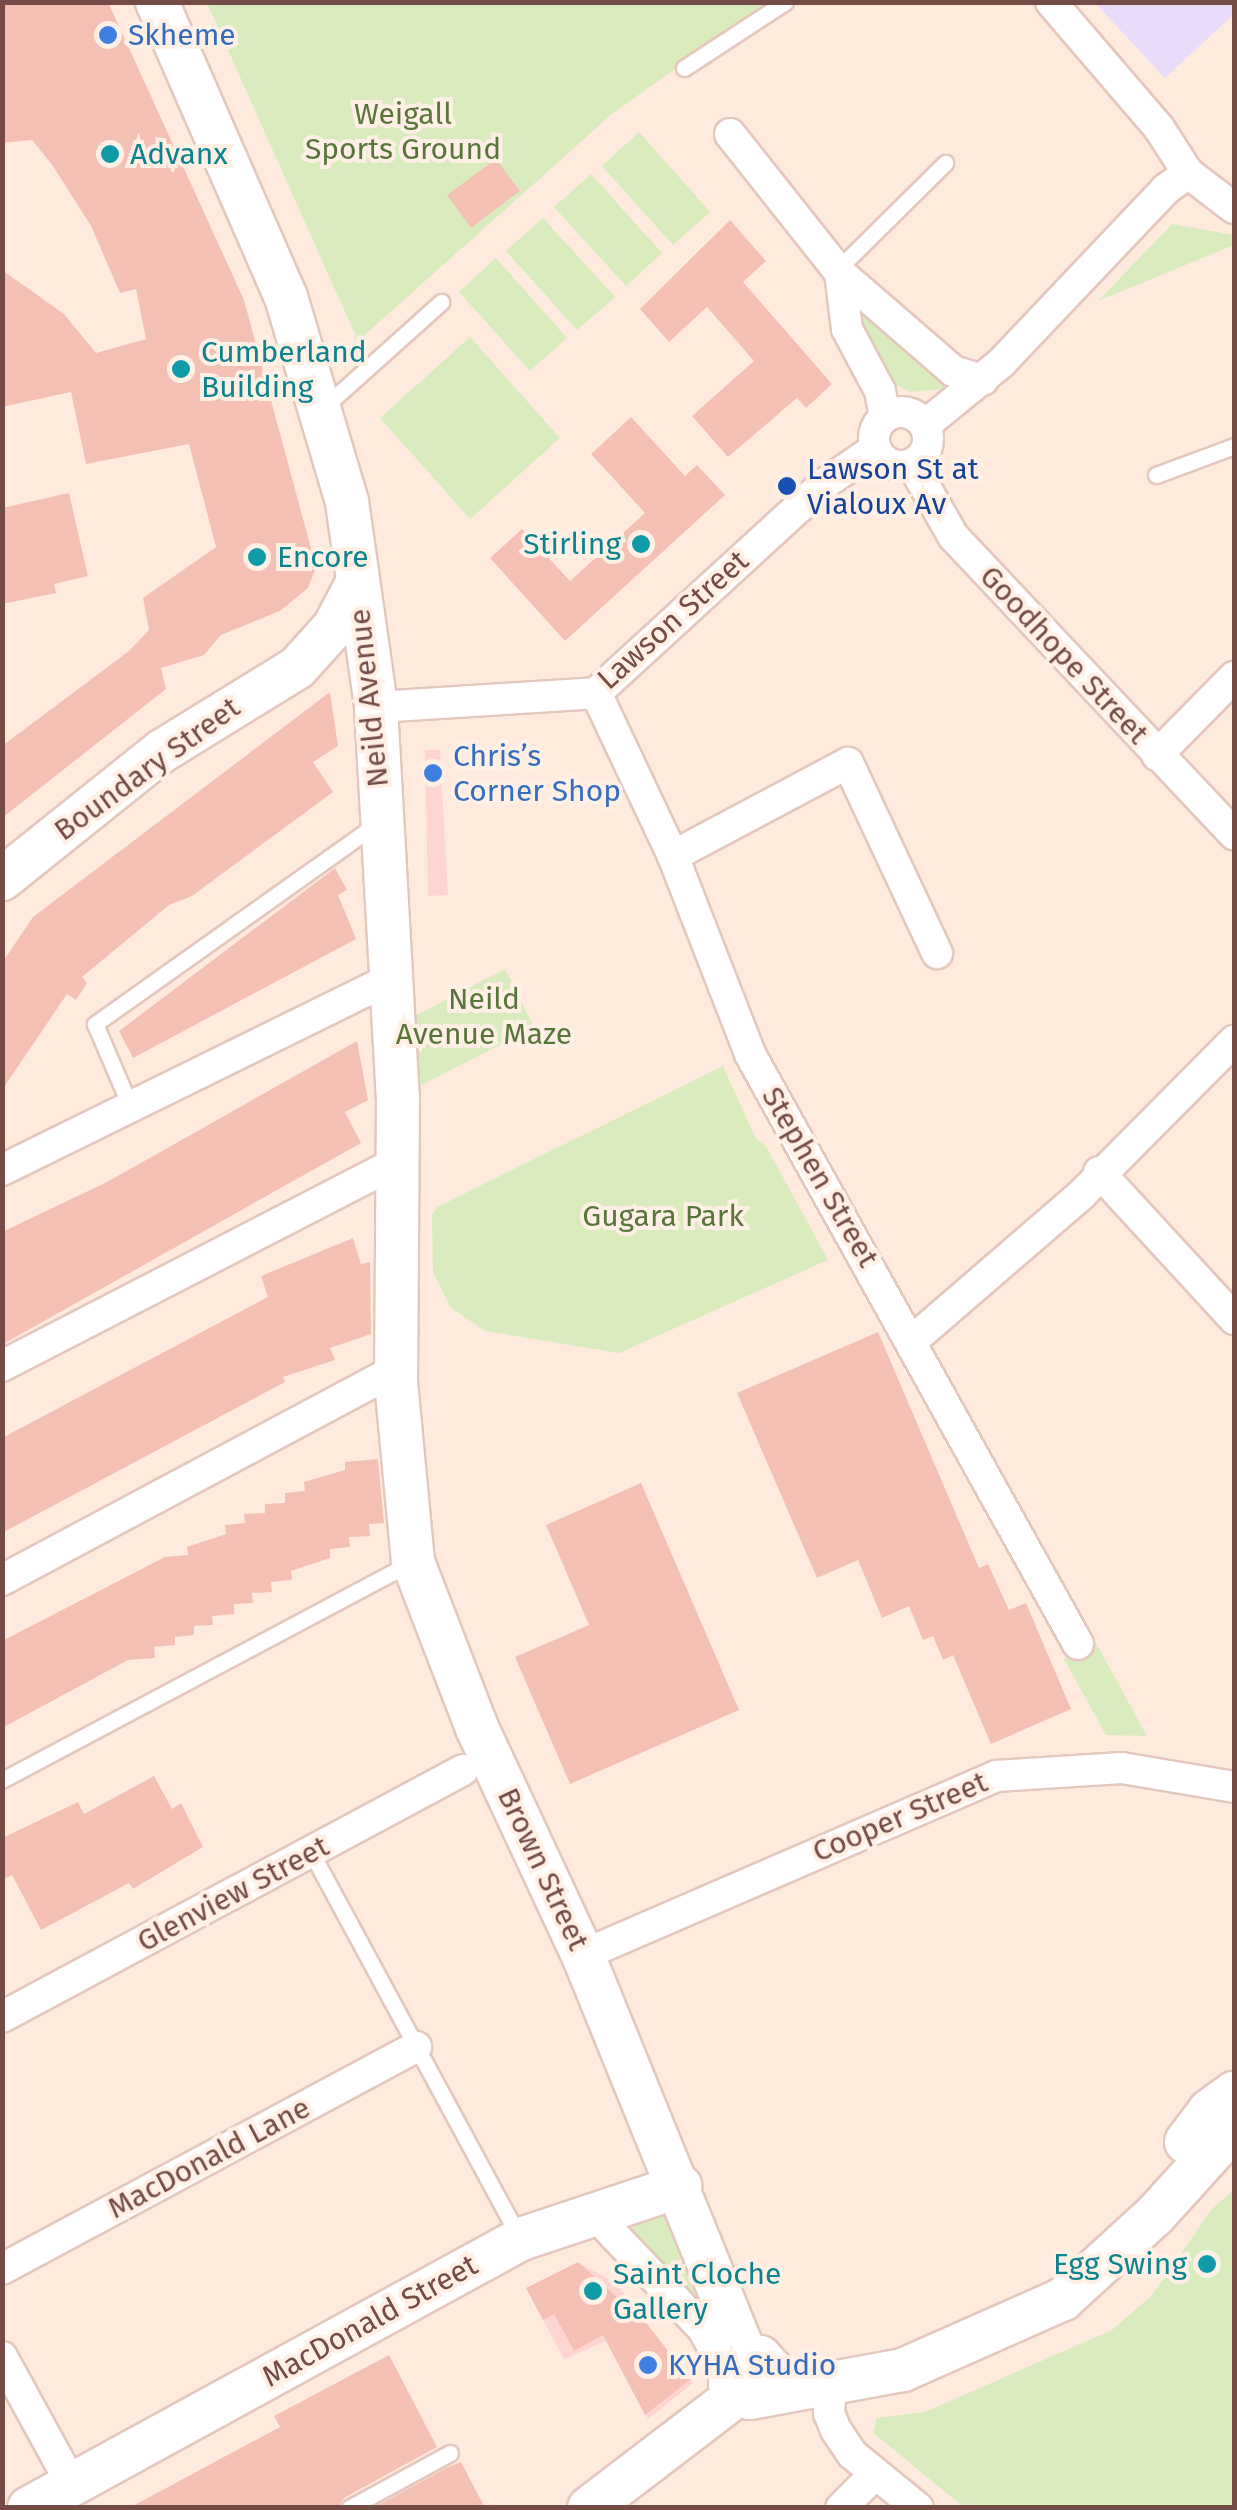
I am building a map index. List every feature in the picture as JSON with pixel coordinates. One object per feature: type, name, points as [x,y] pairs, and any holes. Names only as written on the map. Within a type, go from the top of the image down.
[{"type":"street","name":"Neild Avenue","points":[[156,2],[286,297],[324,408],[346,502],[376,706],[397,1162],[397,1369]]},
{"type":"street","points":[[1052,2],[1159,128],[1188,173],[1234,208]]},
{"type":"street","points":[[730,134],[839,271],[953,371],[984,380]]},
{"type":"street","points":[[924,425],[984,380],[1166,188],[1188,173]]},
{"type":"street","points":[[839,271],[847,329],[880,391],[885,416]]},
{"type":"street","points":[[902,411],[924,425],[927,447],[912,464],[887,462],[875,450],[874,431],[885,416],[902,411]]},
{"type":"street","name":"Lawson Street","points":[[376,706],[596,693],[824,484],[875,450]]},
{"type":"street","name":"Goodhope Street","points":[[912,464],[953,536],[1234,834]]},
{"type":"street","name":"Boundary Street","points":[[2,878],[162,751],[296,668],[334,627],[356,582]]},
{"type":"street","points":[[296,668],[341,676],[376,706]]},
{"type":"street","points":[[1158,754],[1234,677]]},
{"type":"street","name":"Stephen Street","points":[[596,693],[672,856],[750,1054],[913,1340],[1078,1644]]},
{"type":"street","points":[[672,856],[848,763],[937,953]]},
{"type":"street","points":[[2,1170],[388,980]]},
{"type":"street","points":[[913,1340],[1082,1194],[1099,1172],[1234,1041]]},
{"type":"street","points":[[2,1366],[397,1162]]},
{"type":"street","points":[[1099,1172],[1234,1319]]},
{"type":"street","points":[[2,1580],[397,1369]]},
{"type":"street","name":"Brown Street","points":[[397,1369],[413,1562],[477,1728],[583,1954],[680,2186],[749,2378]]},
{"type":"street","name":"Cooper Street","points":[[583,1954],[996,1776],[1122,1768],[1234,1788]]},
{"type":"street","name":"Glenview Street","points":[[2,2017],[462,1770]]},
{"type":"street","name":"MacDonald Lane","points":[[2,2268],[416,2046]]},
{"type":"street","points":[[1122,2243],[1137,2204],[1209,2111],[1234,2093]]},
{"type":"street","points":[[589,2508],[749,2378],[832,2382],[903,2370],[1002,2331],[1063,2299],[1234,2128]]},
{"type":"street","name":"MacDonald Street","points":[[29,2508],[521,2240],[680,2186]]},
{"type":"street","points":[[594,2214],[749,2378]]},
{"type":"street","points":[[2,2357],[72,2484]]},
{"type":"street","points":[[832,2382],[829,2414],[836,2430],[875,2474],[918,2508]]},
{"type":"street","points":[[841,2508],[875,2474]]},
{"type":"lane","points":[[684,68],[786,2]]},
{"type":"lane","points":[[839,271],[945,163]]},
{"type":"lane","points":[[324,408],[440,302]]},
{"type":"lane","points":[[1156,475],[1234,446]]},
{"type":"lane","points":[[132,1108],[95,1024],[381,821]]},
{"type":"lane","points":[[2,1780],[413,1562]]},
{"type":"lane","points":[[311,1852],[521,2240]]},
{"type":"lane","points":[[349,2508],[450,2453]]},
{"type":"shaded area","points":[[1095,3],[1234,3],[1234,14],[1165,78]]},
{"type":"shaded area","points":[[425,750],[440,750],[448,895],[428,896]]},
{"type":"shaded area","points":[[578,2263],[615,2282],[693,2383],[648,2419],[606,2341],[564,2359],[526,2288]]},
{"type":"green space","name":"Weigall Sports Ground","points":[[207,3],[768,3],[612,114],[358,341]]},
{"type":"green space","points":[[639,132],[710,212],[673,245],[602,166]]},
{"type":"green space","points":[[591,174],[662,253],[626,286],[554,207]]},
{"type":"green space","points":[[543,218],[615,297],[577,330],[506,251]]},
{"type":"green space","points":[[1172,224],[1234,235],[1234,245],[1098,301]]},
{"type":"green space","points":[[496,258],[567,338],[530,371],[459,292]]},
{"type":"green space","points":[[850,296],[954,383],[951,388],[910,392],[884,379]]},
{"type":"green space","points":[[470,337],[560,438],[470,519],[380,418]]},
{"type":"green space","name":"Neild Avenue Maze","points":[[505,969],[534,1027],[418,1087],[411,1018]]},
{"type":"green space","name":"Gugara Park","points":[[723,1066],[756,1139],[766,1146],[828,1260],[619,1353],[485,1331],[450,1307],[433,1272],[432,1215],[437,1207]]},
{"type":"green space","points":[[1096,1643],[1147,1736],[1106,1735],[1064,1659]]},
{"type":"green space","points":[[1234,2190],[1234,2507],[964,2507],[873,2433],[877,2418],[925,2412],[1112,2330],[1152,2295],[1212,2209]]},
{"type":"green space","points":[[660,2209],[673,2213],[707,2298],[694,2302],[631,2227],[633,2220]]},
{"type":"building","points":[[2,2],[108,2],[244,300],[316,567],[308,588],[280,611],[221,635],[204,655],[161,668],[166,689],[2,818],[2,746],[129,651],[149,630],[143,598],[216,547],[189,444],[86,464],[71,392],[2,407],[2,270],[64,314],[96,353],[146,339],[136,289],[120,293],[91,226],[53,166],[32,140],[2,143]]},
{"type":"building","points":[[496,159],[520,191],[471,228],[447,195]]},
{"type":"building","points":[[730,220],[766,261],[743,282],[832,384],[806,408],[797,398],[728,457],[692,416],[754,361],[707,307],[669,342],[640,309]]},
{"type":"building","name":"Stirling","points":[[631,417],[685,476],[697,465],[725,495],[565,641],[490,558],[522,529],[570,581],[645,513],[591,454]]},
{"type":"building","points":[[69,493],[88,576],[54,584],[56,593],[2,604],[2,508]]},
{"type":"building","points":[[330,692],[338,746],[313,762],[333,792],[192,896],[169,905],[82,977],[87,983],[76,1000],[67,994],[2,1090],[2,963],[33,917]]},
{"type":"building","points":[[335,868],[347,890],[338,895],[356,939],[133,1058],[119,1031]]},
{"type":"building","points":[[357,1041],[368,1100],[345,1112],[361,1143],[5,1343],[2,1232],[107,1182]]},
{"type":"building","points":[[353,1238],[361,1264],[370,1262],[371,1334],[330,1348],[335,1360],[283,1377],[285,1382],[2,1533],[2,1438],[268,1297],[261,1276]]},
{"type":"building","points":[[878,1332],[979,1568],[988,1564],[1009,1610],[1026,1603],[1071,1709],[991,1744],[953,1655],[943,1660],[933,1636],[923,1640],[909,1606],[882,1618],[858,1560],[817,1578],[737,1393]]},
{"type":"building","points":[[378,1459],[384,1523],[369,1524],[370,1536],[349,1537],[350,1547],[330,1549],[330,1558],[291,1571],[292,1580],[271,1582],[272,1592],[252,1593],[253,1603],[234,1604],[234,1614],[212,1616],[213,1625],[194,1626],[194,1635],[175,1637],[175,1645],[154,1647],[155,1658],[128,1660],[2,1728],[2,1641],[165,1557],[188,1555],[187,1547],[226,1534],[225,1525],[245,1523],[244,1514],[265,1513],[265,1504],[285,1503],[285,1493],[305,1491],[304,1482],[345,1470],[345,1462]]},
{"type":"building","points":[[641,1483],[739,1710],[570,1784],[515,1657],[589,1625],[546,1525]]},
{"type":"building","points":[[154,1776],[172,1809],[181,1803],[203,1847],[133,1889],[129,1883],[41,1930],[12,1875],[2,1880],[2,1838],[78,1802],[84,1814]]},
{"type":"building","points":[[578,2262],[647,2324],[690,2380],[645,2415],[603,2335],[574,2351],[554,2314],[543,2320],[526,2288]]},
{"type":"building","points":[[389,2355],[437,2447],[344,2498],[338,2508],[129,2508],[280,2427],[274,2416]]},
{"type":"building","points":[[461,2462],[485,2508],[373,2508],[448,2467]]},
{"type":"place","name":"Skheme","points":[[108,35]]},
{"type":"place","name":"Advanx","points":[[110,154]]},
{"type":"place","name":"Cumberland Building","points":[[181,369]]},
{"type":"place","name":"Lawson St at Vialoux Av","points":[[787,486]]},
{"type":"place","name":"Stirling","points":[[641,544]]},
{"type":"place","name":"Encore","points":[[257,557]]},
{"type":"place","name":"Chris’s Corner Shop","points":[[433,773]]},
{"type":"place","name":"Egg Swing","points":[[1207,2264]]},
{"type":"place","name":"Saint Cloche Gallery","points":[[593,2291]]},
{"type":"place","name":"KYHA Studio","points":[[648,2365]]}]
